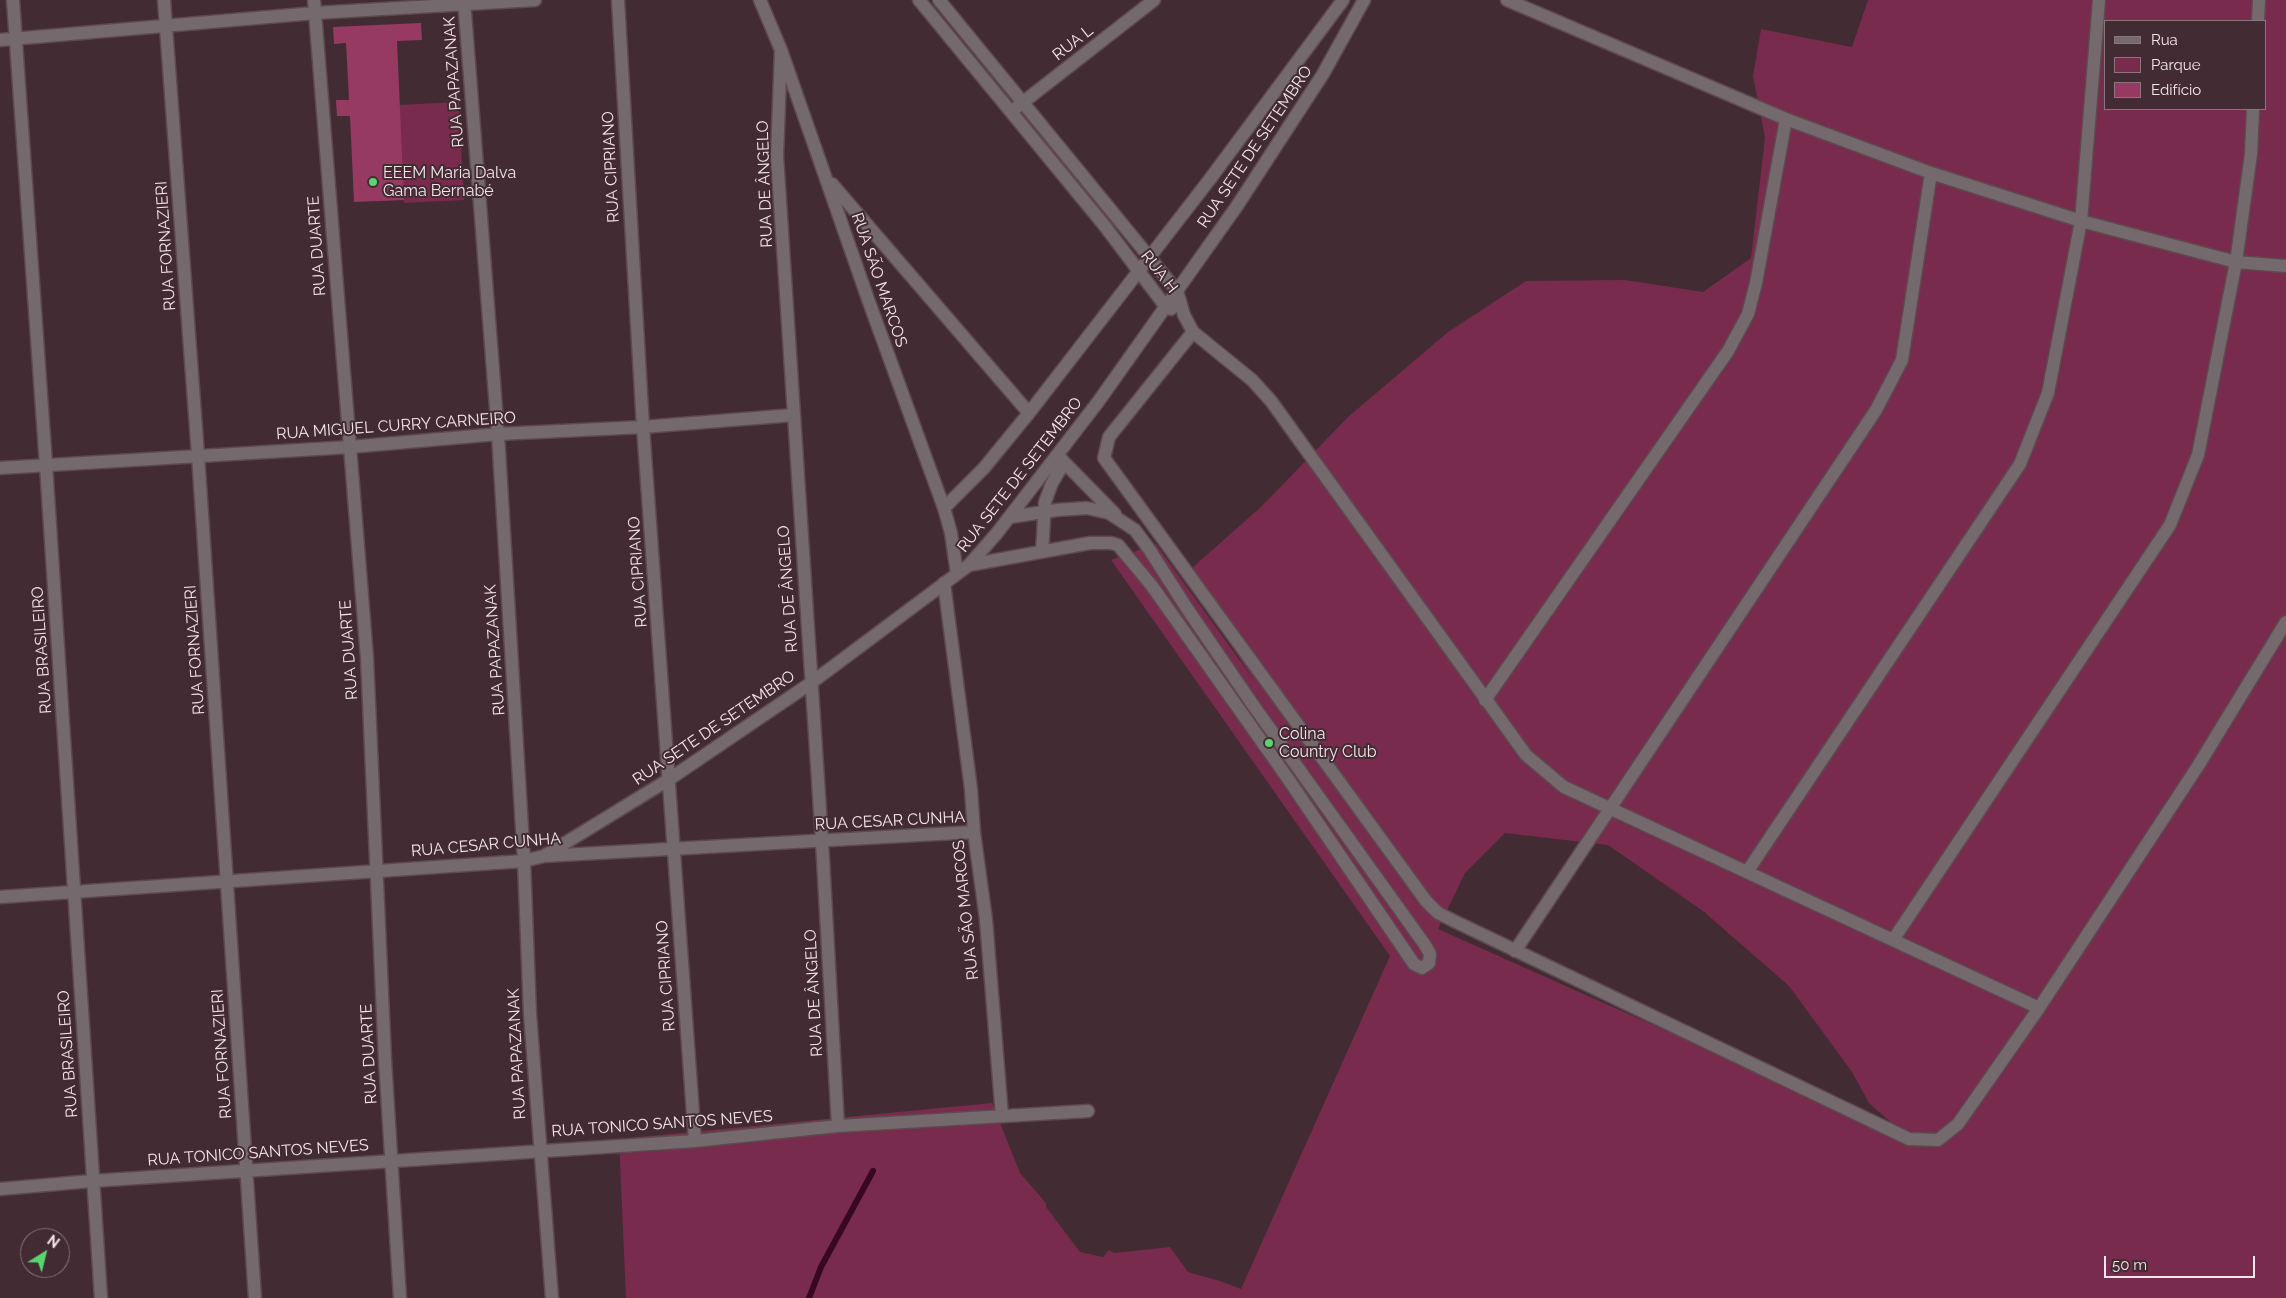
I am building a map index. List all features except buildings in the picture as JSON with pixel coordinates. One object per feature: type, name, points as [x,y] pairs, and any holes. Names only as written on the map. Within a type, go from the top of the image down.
[{"type":"street","name":"RUA BRASILEIRO","points":[[12,0],[46,465],[101,1298]]},
{"type":"street","name":"RUA FORNAZIERI","points":[[164,0],[198,455],[255,1298]]},
{"type":"street","name":"RUA DUARTE","points":[[314,0],[367,658],[385,1060],[400,1298]]},
{"type":"street","points":[[0,40],[315,13],[464,2],[535,0]]},
{"type":"street","name":"RUA CIPRIANO","points":[[618,0],[644,427],[695,1141]]},
{"type":"street","name":"RUA SÃO MARCOS","points":[[760,0],[781,50],[827,178],[868,302],[944,508],[952,533],[957,574]]},
{"type":"street","name":"RUA H","points":[[919,0],[1104,225],[1166,307],[1184,315]]},
{"type":"street","name":"RUA H","points":[[940,0],[1150,256],[1177,291],[1184,315]]},
{"type":"street","name":"RUA L","points":[[1011,111],[1154,0]]},
{"type":"street","name":"RUA SETE DE SETEMBRO","points":[[944,508],[984,468],[1029,414],[1210,180],[1343,0]]},
{"type":"street","name":"RUA SETE DE SETEMBRO","points":[[544,856],[668,780],[810,683],[969,565],[1060,459],[1237,206],[1319,81],[1364,0]]},
{"type":"street","points":[[1507,0],[1786,119],[1931,173],[2081,221],[2236,262],[2286,266]]},
{"type":"street","points":[[1748,872],[2020,464],[2048,393],[2081,221],[2099,0]]},
{"type":"street","points":[[2258,20],[2259,0]]},
{"type":"street","name":"RUA PAPAZANAK","points":[[464,2],[498,434],[524,861],[530,1014],[539,1150],[552,1298]]},
{"type":"street","name":"RUA DE ÂNGELO","points":[[781,50],[777,156],[810,683],[822,841],[838,1126]]},
{"type":"street","points":[[1893,940],[2170,525],[2198,455],[2236,262],[2251,154],[2253,110]]},
{"type":"street","points":[[1485,700],[1728,351],[1748,314],[1756,283],[1786,119]]},
{"type":"street","points":[[1515,951],[1876,410],[1902,360],[1931,173]]},
{"type":"street","points":[[827,178],[1029,414]]},
{"type":"street","points":[[1184,315],[1193,332],[1252,380],[1272,401],[1526,755],[1564,787],[2039,1008]]},
{"type":"street","points":[[1193,332],[1109,437],[1104,458],[1426,901],[1438,913],[1515,951],[1909,1139],[1938,1140],[1958,1124],[2039,1008],[2198,766],[2286,622]]},
{"type":"street","name":"RUA MIGUEL CURRY CARNEIRO","points":[[0,468],[350,446],[498,434],[644,427],[794,415]]},
{"type":"street","points":[[1042,552],[1043,512],[1060,459],[1118,518]]},
{"type":"street","points":[[969,565],[1090,543],[1106,542],[1118,545],[1152,586],[1284,773],[1414,964],[1418,967],[1426,966],[1430,959],[1425,945],[1253,705],[1146,544],[1134,530],[1109,513],[1087,508],[1010,517]]},
{"type":"street","name":"RUA SÃO MARCOS","points":[[944,583],[986,920],[1002,1116]]},
{"type":"street","name":"RUA CESAR CUNHA","points":[[0,897],[524,861],[544,856],[974,832]]},
{"type":"street","name":"RUA TONICO SANTOS NEVES","points":[[0,1189],[247,1170],[695,1141],[838,1126],[1088,1111]]},
{"type":"green space","points":[[1868,0],[2286,0],[2286,1298],[626,1298],[619,1139],[992,1103],[1020,1173],[1046,1203],[1046,1207],[1080,1252],[1103,1257],[1109,1250],[1114,1253],[1170,1247],[1188,1272],[1241,1289],[1390,956],[1111,560],[1156,544],[1256,683],[1184,575],[1262,506],[1348,417],[1448,332],[1526,281],[1625,280],[1703,292],[1751,258],[1765,137],[1753,76],[1761,29],[1852,47]],"holes":[[[1505,833],[1608,845],[1703,911],[1789,986],[1852,1072],[1869,1103],[1911,1140],[1438,929],[1465,873]]]},
{"type":"green space","points":[[459,102],[464,200],[404,203],[399,105]]},
{"type":"waterway","points":[[809,1298],[821,1267],[873,1171]]},
{"type":"place","name":"EEEM Maria Dalva Gama Bernabé","points":[[373,182]]},
{"type":"place","name":"Colina Country Club","points":[[1269,743]]}]
